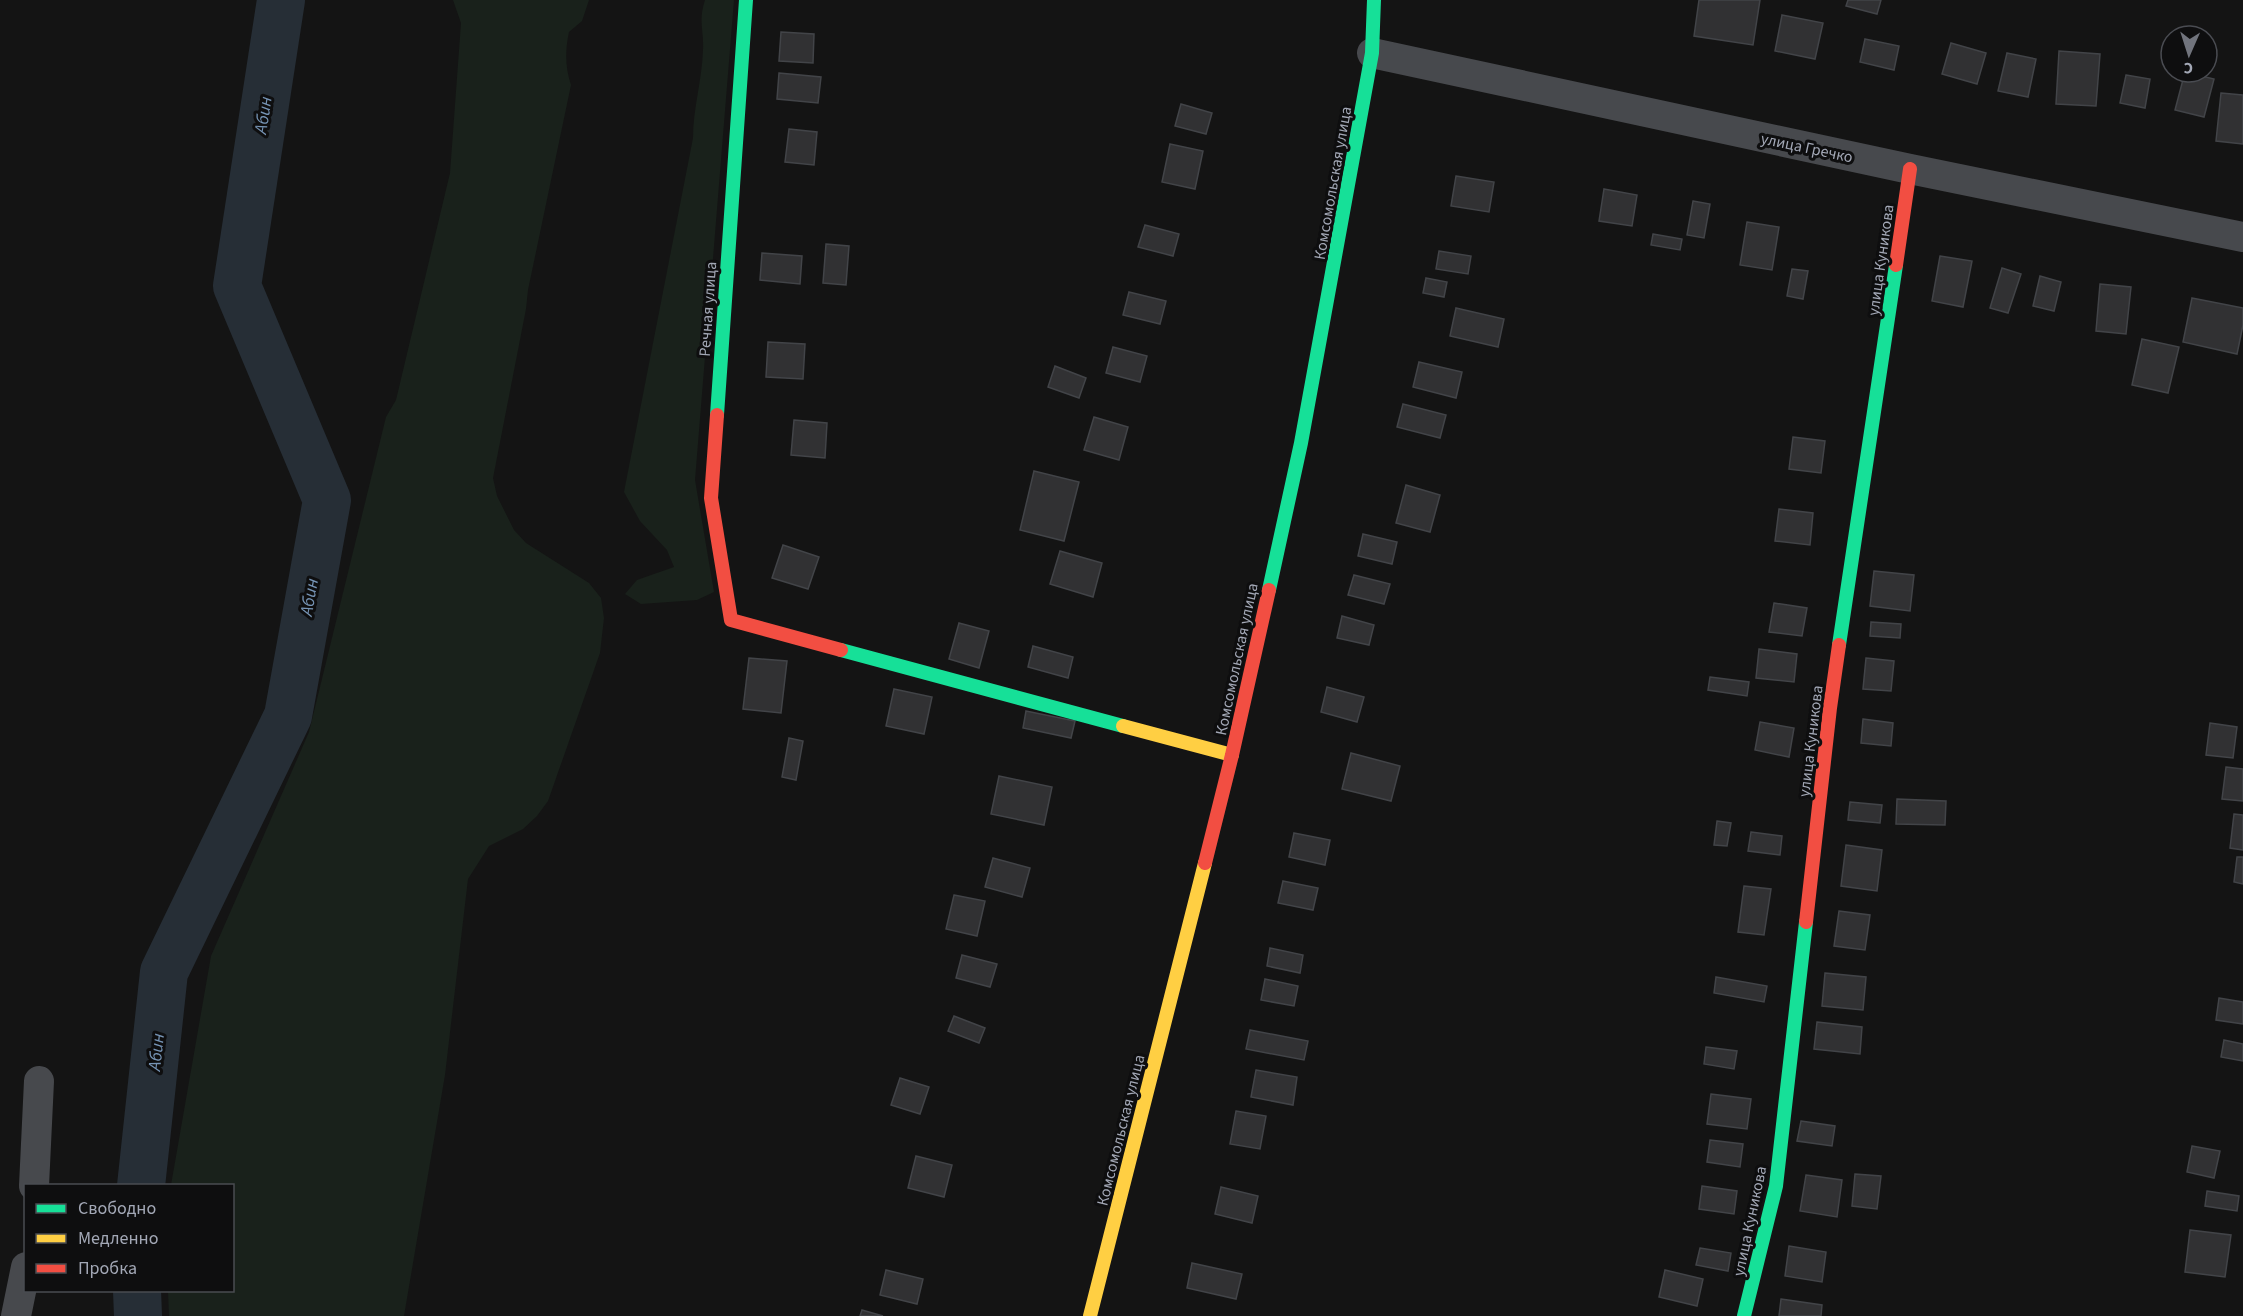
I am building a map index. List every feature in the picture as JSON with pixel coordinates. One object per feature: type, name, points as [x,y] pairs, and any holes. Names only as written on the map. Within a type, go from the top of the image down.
[{"type":"street","name":"Речная улица","points":[[747,0],[711,498],[731,620],[1232,755]]},
{"type":"street","name":"Комсомольская улица","points":[[1090,1316],[1232,755],[1301,443],[1372,53],[1374,0]]},
{"type":"street","name":"улица Гречко","points":[[1372,53],[1910,169],[2243,237]]},
{"type":"street","name":"улица Куникова","points":[[1744,1316],[1776,1186],[1830,708],[1910,169]]},
{"type":"street","points":[[34,1184],[39,1081]]},
{"type":"street","points":[[16,1316],[24,1277]]},
{"type":"shaded area","points":[[453,0],[589,0],[582,21],[569,32],[566,58],[571,85],[528,290],[493,478],[497,496],[514,530],[526,543],[589,583],[601,598],[604,618],[600,653],[548,801],[523,829],[489,846],[468,879],[445,1075],[404,1316],[169,1316],[168,1292],[234,1292],[234,1184],[171,1184],[211,956],[309,732],[386,417],[396,400],[450,173],[461,23]]},
{"type":"shaded area","points":[[705,0],[734,0],[695,480],[714,592],[697,600],[641,604],[625,594],[637,580],[674,567],[667,550],[640,521],[624,492],[693,138],[702,61],[702,20]]},
{"type":"building","points":[[1699,0],[1760,0],[1753,45],[1694,36]]},
{"type":"building","points":[[1848,0],[1881,0],[1877,14],[1846,6]]},
{"type":"building","points":[[1782,15],[1823,23],[1815,59],[1775,51]]},
{"type":"building","points":[[781,32],[814,34],[813,63],[779,61]]},
{"type":"building","points":[[1865,39],[1899,46],[1894,70],[1860,62]]},
{"type":"building","points":[[1951,43],[1986,53],[1977,84],[1942,74]]},
{"type":"building","points":[[2059,51],[2100,54],[2096,106],[2056,104]]},
{"type":"building","points":[[2007,53],[2036,59],[2028,97],[1998,91]]},
{"type":"building","points":[[779,73],[821,77],[818,103],[777,99]]},
{"type":"building","points":[[2126,75],[2150,79],[2145,108],[2120,103]]},
{"type":"building","points":[[2182,84],[2213,84],[2204,117],[2175,110]]},
{"type":"building","points":[[2221,93],[2243,95],[2243,144],[2216,141]]},
{"type":"building","points":[[1181,104],[1212,113],[1206,134],[1175,126]]},
{"type":"building","points":[[789,129],[817,132],[814,165],[785,162]]},
{"type":"building","points":[[1170,144],[1203,151],[1195,189],[1162,182]]},
{"type":"building","points":[[1456,176],[1494,182],[1489,212],[1451,206]]},
{"type":"building","points":[[1604,189],[1637,195],[1632,226],[1599,221]]},
{"type":"building","points":[[1693,201],[1710,204],[1704,238],[1687,235]]},
{"type":"building","points":[[1747,222],[1779,227],[1772,270],[1740,265]]},
{"type":"building","points":[[1145,225],[1179,234],[1173,256],[1138,247]]},
{"type":"building","points":[[1653,234],[1682,239],[1680,250],[1651,245]]},
{"type":"building","points":[[826,244],[849,246],[846,285],[823,283]]},
{"type":"building","points":[[1439,251],[1471,256],[1468,274],[1436,269]]},
{"type":"building","points":[[762,253],[802,256],[800,284],[760,280]]},
{"type":"building","points":[[1940,256],[1972,261],[1963,307],[1932,301]]},
{"type":"building","points":[[2002,268],[2021,274],[2008,313],[1990,308]]},
{"type":"building","points":[[1792,269],[1808,271],[1803,299],[1787,296]]},
{"type":"building","points":[[2040,276],[2061,282],[2054,311],[2033,306]]},
{"type":"building","points":[[1426,278],[1447,282],[1444,297],[1423,293]]},
{"type":"building","points":[[2100,284],[2131,287],[2126,334],[2096,331]]},
{"type":"building","points":[[1129,292],[1166,301],[1160,324],[1123,315]]},
{"type":"building","points":[[2192,298],[2243,308],[2243,325],[2237,354],[2183,342]]},
{"type":"building","points":[[1456,308],[1504,319],[1498,347],[1450,336]]},
{"type":"building","points":[[2142,339],[2179,347],[2168,393],[2132,385]]},
{"type":"building","points":[[768,342],[805,344],[803,379],[766,377]]},
{"type":"building","points":[[1113,347],[1147,356],[1140,382],[1106,373]]},
{"type":"building","points":[[1419,362],[1462,372],[1456,398],[1413,387]]},
{"type":"building","points":[[1055,366],[1086,378],[1079,398],[1048,387]]},
{"type":"building","points":[[1403,404],[1446,415],[1440,438],[1397,427]]},
{"type":"building","points":[[1094,417],[1128,427],[1119,460],[1084,450]]},
{"type":"building","points":[[794,420],[827,423],[825,458],[791,455]]},
{"type":"building","points":[[1793,437],[1825,441],[1821,473],[1789,469]]},
{"type":"building","points":[[1034,471],[1079,482],[1064,541],[1020,530]]},
{"type":"building","points":[[1406,485],[1440,495],[1430,532],[1396,523]]},
{"type":"building","points":[[1779,509],[1813,513],[1810,545],[1775,541]]},
{"type":"building","points":[[1363,534],[1397,542],[1392,564],[1358,556]]},
{"type":"building","points":[[783,545],[819,557],[808,589],[772,578]]},
{"type":"building","points":[[1060,551],[1102,563],[1093,597],[1050,584]]},
{"type":"building","points":[[1874,571],[1914,575],[1910,611],[1870,606]]},
{"type":"building","points":[[1354,575],[1390,584],[1384,604],[1348,595]]},
{"type":"building","points":[[1774,603],[1807,608],[1802,636],[1769,632]]},
{"type":"building","points":[[1342,616],[1374,625],[1369,645],[1337,638]]},
{"type":"building","points":[[1871,622],[1901,624],[1900,638],[1870,636]]},
{"type":"building","points":[[959,623],[989,631],[979,668],[949,659]]},
{"type":"building","points":[[1033,646],[1073,657],[1068,678],[1028,667]]},
{"type":"building","points":[[1759,649],[1797,654],[1794,682],[1756,678]]},
{"type":"building","points":[[749,658],[787,661],[781,713],[743,709]]},
{"type":"building","points":[[1866,658],[1894,661],[1891,691],[1863,689]]},
{"type":"building","points":[[1710,677],[1749,682],[1747,696],[1708,690]]},
{"type":"building","points":[[1327,687],[1364,697],[1357,722],[1321,712]]},
{"type":"building","points":[[894,689],[932,697],[924,734],[886,726]]},
{"type":"building","points":[[1026,711],[1075,721],[1071,738],[1023,728]]},
{"type":"building","points":[[1863,719],[1893,723],[1891,746],[1861,743]]},
{"type":"building","points":[[1760,722],[1794,728],[1789,757],[1755,750]]},
{"type":"building","points":[[2210,723],[2237,727],[2233,758],[2206,755]]},
{"type":"building","points":[[789,738],[803,741],[796,780],[782,777]]},
{"type":"building","points":[[1351,753],[1400,766],[1391,801],[1342,789]]},
{"type":"building","points":[[2226,767],[2243,769],[2243,801],[2222,799]]},
{"type":"building","points":[[999,776],[1052,787],[1044,825],[991,814]]},
{"type":"building","points":[[1897,799],[1946,801],[1945,825],[1896,824]]},
{"type":"building","points":[[1850,802],[1882,805],[1880,823],[1848,820]]},
{"type":"building","points":[[2234,814],[2243,815],[2243,850],[2230,848]]},
{"type":"building","points":[[1717,821],[1731,823],[1727,846],[1714,845]]},
{"type":"building","points":[[1751,832],[1782,836],[1780,855],[1748,851]]},
{"type":"building","points":[[1294,833],[1330,840],[1325,865],[1289,857]]},
{"type":"building","points":[[1846,845],[1882,850],[1877,891],[1841,886]]},
{"type":"building","points":[[2237,857],[2243,857],[2243,884],[2234,882]]},
{"type":"building","points":[[993,858],[1030,868],[1022,897],[985,887]]},
{"type":"building","points":[[1283,881],[1318,888],[1313,910],[1278,903]]},
{"type":"building","points":[[1744,886],[1771,889],[1764,935],[1738,932]]},
{"type":"building","points":[[954,895],[985,901],[977,936],[946,929]]},
{"type":"building","points":[[1839,911],[1870,915],[1865,950],[1834,946]]},
{"type":"building","points":[[1270,948],[1303,955],[1300,973],[1267,966]]},
{"type":"building","points":[[962,955],[997,964],[990,987],[956,978]]},
{"type":"building","points":[[1825,973],[1866,977],[1863,1010],[1822,1006]]},
{"type":"building","points":[[1716,977],[1767,986],[1764,1002],[1714,993]]},
{"type":"building","points":[[1265,979],[1298,986],[1294,1006],[1261,1000]]},
{"type":"building","points":[[2219,998],[2243,1002],[2243,1024],[2216,1020]]},
{"type":"building","points":[[954,1016],[985,1028],[979,1043],[948,1031]]},
{"type":"building","points":[[1817,1022],[1862,1027],[1860,1054],[1814,1049]]},
{"type":"building","points":[[1250,1030],[1308,1041],[1304,1060],[1246,1049]]},
{"type":"building","points":[[2224,1040],[2243,1044],[2243,1061],[2221,1057]]},
{"type":"building","points":[[1706,1047],[1737,1051],[1734,1069],[1704,1064]]},
{"type":"building","points":[[1256,1070],[1297,1077],[1293,1105],[1251,1097]]},
{"type":"building","points":[[900,1078],[929,1087],[920,1114],[891,1105]]},
{"type":"building","points":[[1711,1094],[1751,1099],[1747,1129],[1707,1124]]},
{"type":"building","points":[[1236,1111],[1266,1116],[1260,1149],[1230,1144]]},
{"type":"building","points":[[1801,1121],[1835,1126],[1832,1146],[1797,1141]]},
{"type":"building","points":[[1710,1140],[1743,1144],[1740,1167],[1707,1162]]},
{"type":"building","points":[[2192,1146],[2220,1151],[2214,1178],[2187,1172]]},
{"type":"building","points":[[916,1156],[952,1165],[944,1197],[908,1188]]},
{"type":"building","points":[[1855,1174],[1881,1176],[1877,1209],[1852,1206]]},
{"type":"building","points":[[1806,1175],[1842,1180],[1837,1217],[1800,1211]]},
{"type":"building","points":[[1702,1186],[1737,1191],[1734,1214],[1699,1209]]},
{"type":"building","points":[[1221,1187],[1258,1196],[1252,1223],[1215,1214]]},
{"type":"building","points":[[2207,1191],[2239,1196],[2237,1211],[2205,1206]]},
{"type":"building","points":[[2190,1230],[2231,1235],[2225,1277],[2185,1272]]},
{"type":"building","points":[[1789,1246],[1826,1252],[1822,1282],[1785,1276]]},
{"type":"building","points":[[1700,1248],[1731,1253],[1728,1271],[1696,1265]]},
{"type":"building","points":[[1192,1263],[1242,1274],[1236,1299],[1187,1288]]},
{"type":"building","points":[[886,1270],[923,1279],[917,1304],[880,1295]]},
{"type":"building","points":[[1665,1270],[1703,1279],[1697,1306],[1659,1297]]},
{"type":"building","points":[[1781,1299],[1822,1305],[1821,1316],[1779,1316]]},
{"type":"building","points":[[862,1310],[883,1316],[860,1316]]},
{"type":"waterway","name":"Абин","points":[[141,1184],[164,972],[288,716],[327,500],[237,286],[281,0]]},
{"type":"waterway","name":"Абин","points":[[137,1292],[138,1316]]},
{"type":"traffic: fast","points":[[717,415],[746,0]]},
{"type":"traffic: fast","points":[[1269,590],[1301,443],[1372,53],[1374,0]]},
{"type":"traffic: fast","points":[[1839,645],[1896,265]]},
{"type":"traffic: fast","points":[[841,650],[1123,726]]},
{"type":"traffic: fast","points":[[1744,1316],[1776,1186],[1806,922]]},
{"type":"traffic: slow","points":[[1123,726],[1232,755]]},
{"type":"traffic: slow","points":[[1090,1316],[1205,863]]},
{"type":"traffic: jam","points":[[1896,265],[1910,169]]},
{"type":"traffic: jam","points":[[717,415],[711,498],[731,620],[841,650]]},
{"type":"traffic: jam","points":[[1205,863],[1269,590]]},
{"type":"traffic: jam","points":[[1806,922],[1839,645]]}]
